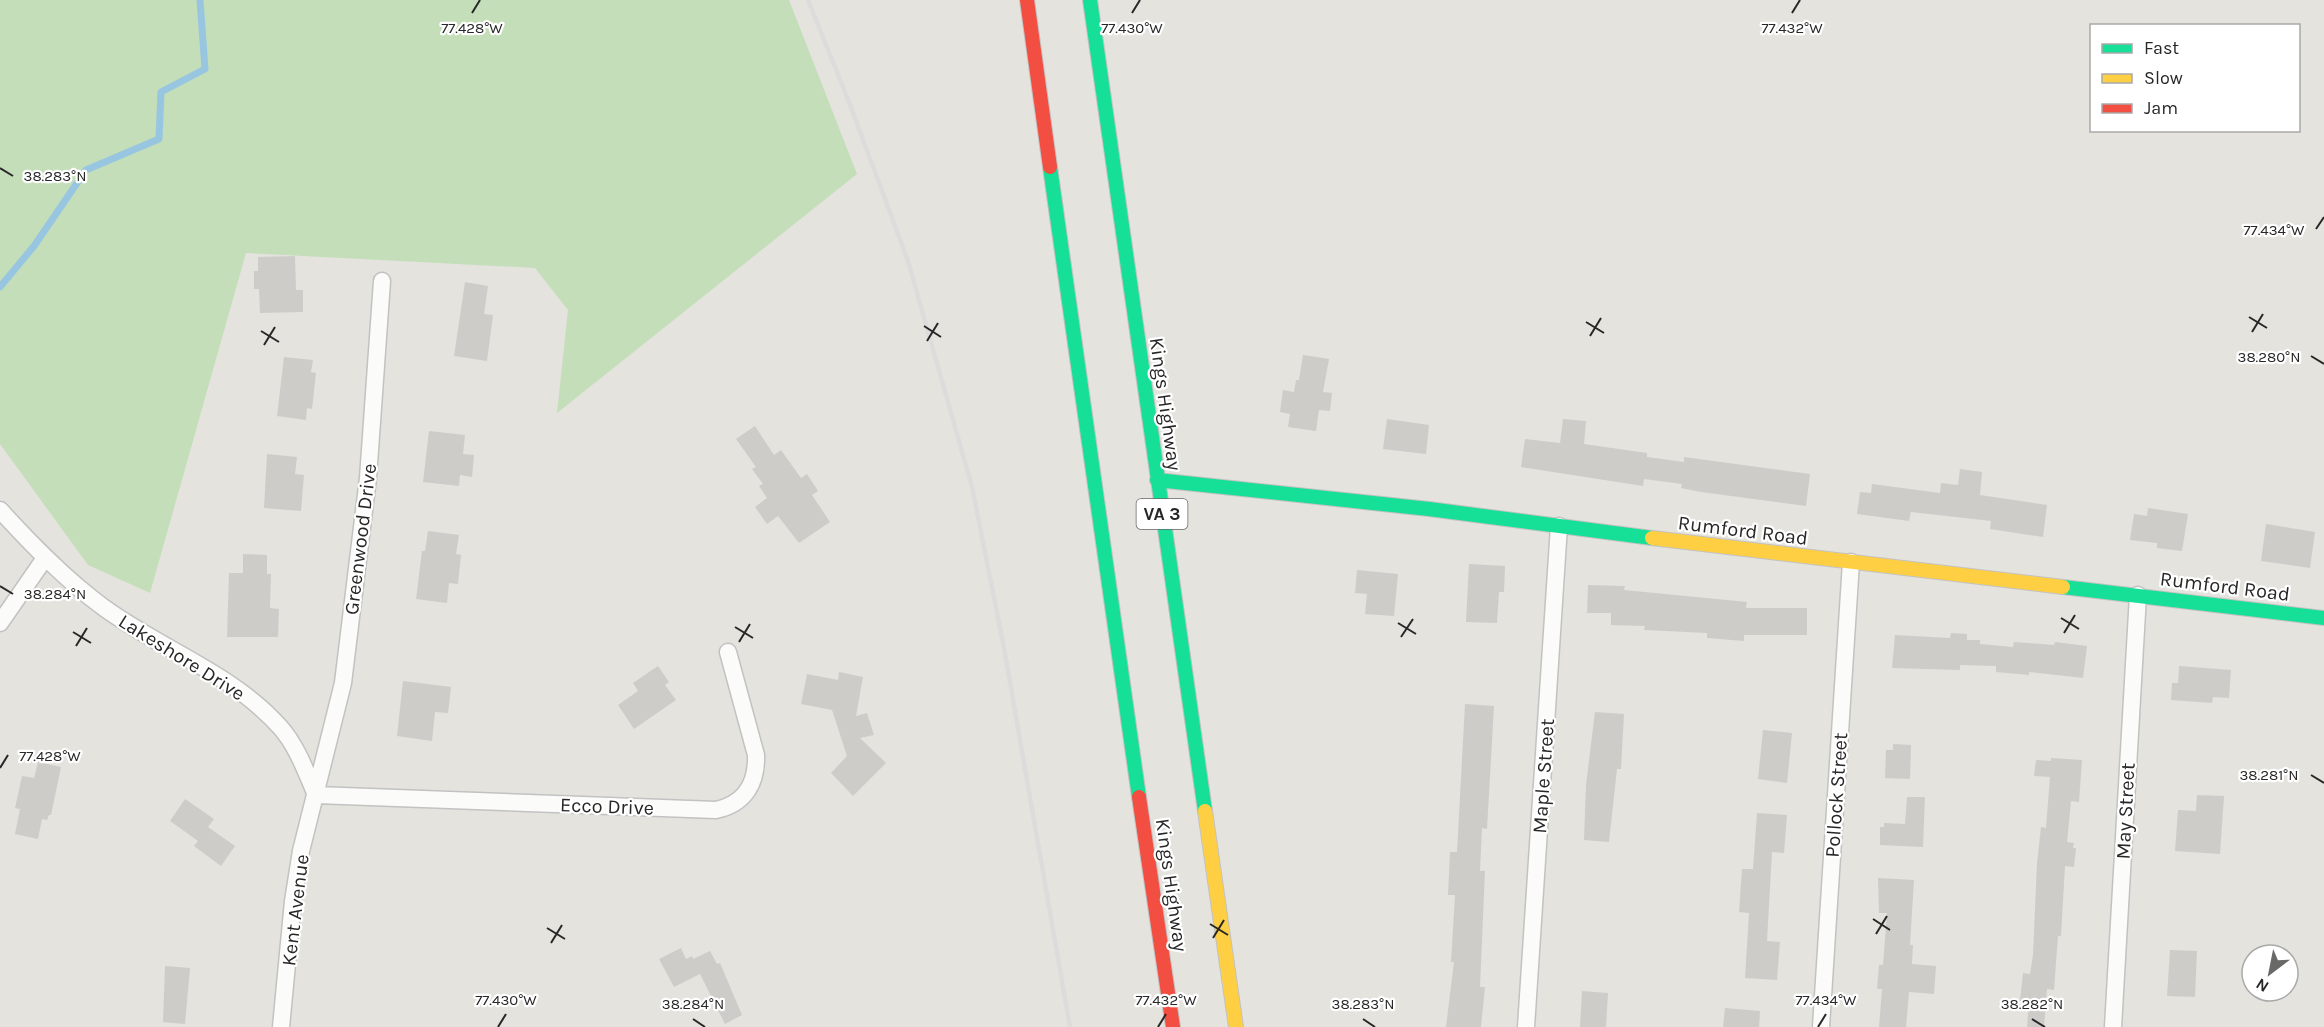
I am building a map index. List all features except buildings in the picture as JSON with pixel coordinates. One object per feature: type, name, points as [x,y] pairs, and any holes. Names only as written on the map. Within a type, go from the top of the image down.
[{"type":"main road","name":"Kings Highway","points":[[1027,0],[1083,408],[1173,1027]]},
{"type":"main road","name":"Kings Highway","points":[[1090,0],[1236,1027]]},
{"type":"main road","name":"Rumford Road","points":[[1157,480],[2324,618]]},
{"type":"street","name":"Greenwood Drive","points":[[316,795],[343,683],[368,478],[382,280]]},
{"type":"street","name":"Lakeshore Drive","points":[[0,510],[45,558],[110,612],[148,638],[227,682],[261,708],[281,728],[295,749],[316,795]]},
{"type":"street","name":"Maple Street","points":[[1526,1027],[1559,526]]},
{"type":"street","points":[[0,623],[45,558]]},
{"type":"street","name":"Pollock Street","points":[[1821,1027],[1851,562]]},
{"type":"street","name":"May Street","points":[[2113,1027],[2138,595]]},
{"type":"street","name":"Ecco Drive","points":[[316,795],[716,810],[725,808],[743,797],[752,784],[756,770],[756,755],[728,652]]},
{"type":"street","name":"Kent Avenue","points":[[281,1027],[292,901],[301,851],[316,795]]},
{"type":"green space","points":[[0,0],[789,0],[857,174],[557,413],[568,310],[535,268],[246,253],[150,593],[88,565],[0,444]]},
{"type":"waterway","points":[[0,287],[34,246],[86,170],[159,139],[161,92],[205,69],[200,0]]},
{"type":"railway","points":[[808,0],[908,261],[972,487],[1004,648],[1070,1027]]},
{"type":"traffic: fast","points":[[1090,0],[1205,811]]},
{"type":"traffic: fast","points":[[1050,167],[1139,797]]},
{"type":"traffic: fast","points":[[1157,480],[1429,509],[1652,538]]},
{"type":"traffic: fast","points":[[2063,587],[2324,618]]},
{"type":"traffic: slow","points":[[1652,538],[2063,587]]},
{"type":"traffic: slow","points":[[1205,811],[1236,1027]]},
{"type":"traffic: jam","points":[[1027,0],[1050,167]]},
{"type":"traffic: jam","points":[[1139,797],[1173,1027]]}]
